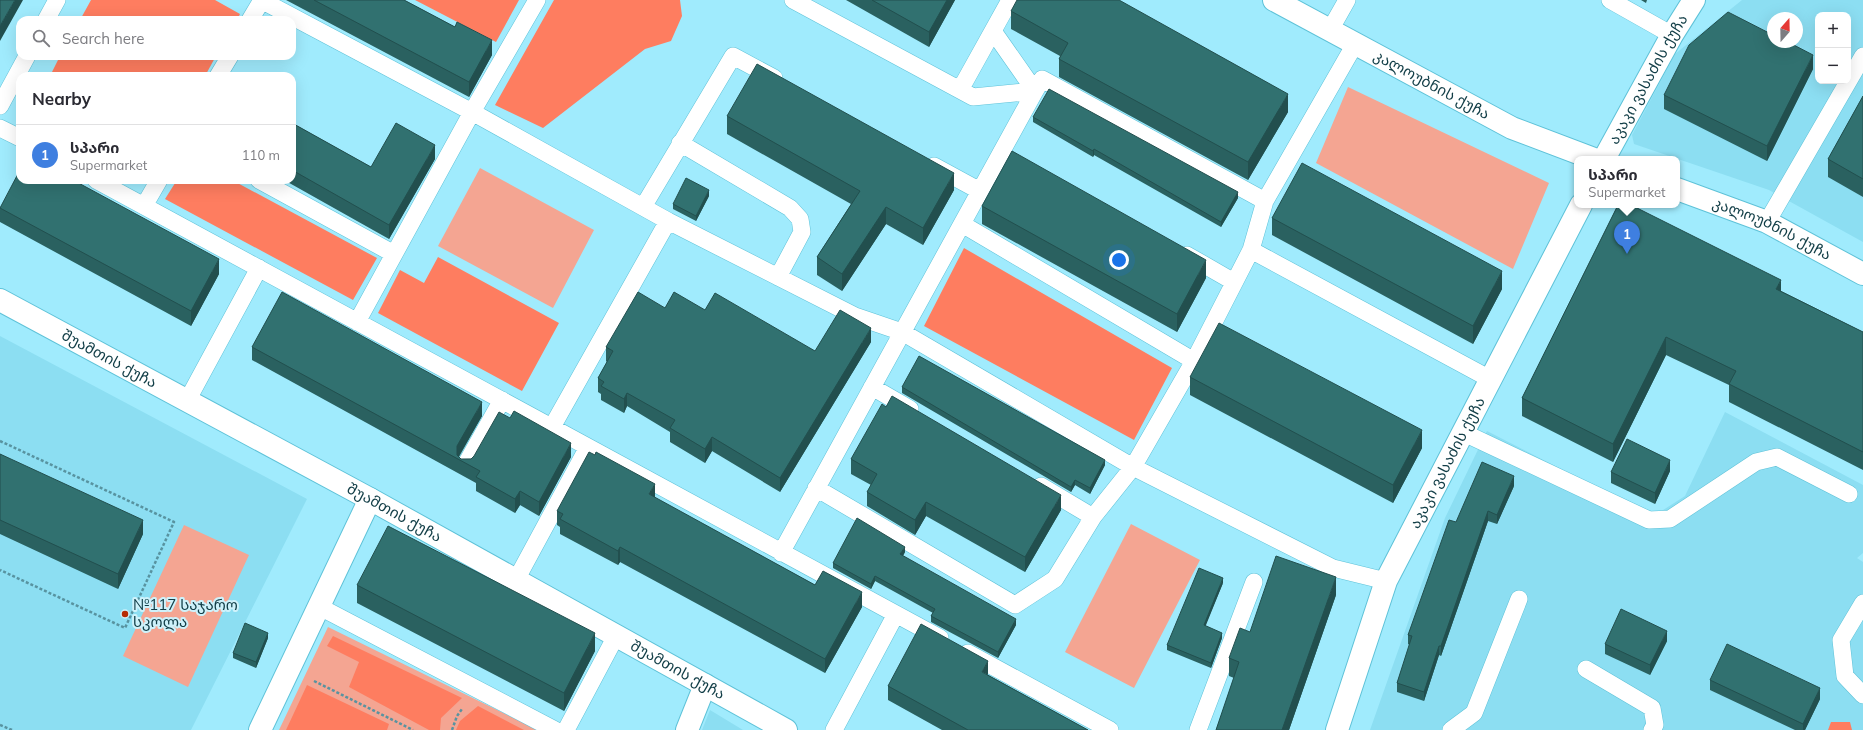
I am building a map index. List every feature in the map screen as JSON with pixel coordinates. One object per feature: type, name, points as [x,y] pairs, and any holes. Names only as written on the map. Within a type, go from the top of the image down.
[{"type":"street","name":"კალოუბნის ქუჩა","points":[[1274,0],[1512,128],[1586,156]]},
{"type":"street","name":"აკაკი ვასაძის ქუჩა","points":[[1606,156],[1672,35],[1694,0]]},
{"type":"street","name":"კალოუბნის ქუჩა","points":[[1680,190],[1767,222],[1863,274]]},
{"type":"street","name":"აკაკი ვასაძის ქუჩა","points":[[1337,730],[1386,582],[1462,432],[1579,208]]},
{"type":"street","name":"შუამთის ქუჩა","points":[[0,300],[370,499],[786,730]]},
{"type":"street","points":[[260,730],[370,499]]},
{"type":"street","points":[[687,730],[705,685]]},
{"type":"lane","points":[[48,16],[56,0]]},
{"type":"lane","points":[[252,16],[261,0],[291,16]]},
{"type":"lane","points":[[357,322],[472,112],[537,0]]},
{"type":"lane","points":[[793,0],[973,97],[1035,91]]},
{"type":"lane","points":[[960,90],[1010,0]]},
{"type":"lane","points":[[1330,30],[1346,0]]},
{"type":"lane","points":[[1610,0],[1672,35]]},
{"type":"lane","points":[[296,19],[472,112],[668,221],[855,316],[902,332],[1133,467],[1333,568],[1386,582]]},
{"type":"lane","points":[[993,31],[1035,91]]},
{"type":"lane","points":[[816,488],[1016,605],[1056,579],[1093,517],[1133,467],[1194,361],[1251,250],[1265,201],[1355,44]]},
{"type":"lane","points":[[643,207],[733,56],[788,86]]},
{"type":"lane","points":[[1767,222],[1863,56]]},
{"type":"lane","points":[[18,72],[25,60]]},
{"type":"lane","points":[[220,72],[228,60]]},
{"type":"lane","points":[[0,106],[16,76]]},
{"type":"lane","points":[[781,553],[980,191],[1009,154],[1035,91],[1042,79],[1265,201]]},
{"type":"lane","points":[[0,128],[16,136]]},
{"type":"lane","points":[[680,143],[790,208],[800,219],[802,232],[778,277]]},
{"type":"lane","points":[[918,157],[980,191]]},
{"type":"lane","points":[[103,184],[781,553],[1110,730]]},
{"type":"lane","points":[[144,206],[157,184]]},
{"type":"lane","points":[[266,184],[394,254]]},
{"type":"lane","points":[[552,427],[668,221]]},
{"type":"lane","points":[[962,224],[1194,361]]},
{"type":"lane","points":[[1173,247],[1234,282]]},
{"type":"lane","points":[[1251,250],[1490,379]]},
{"type":"lane","points":[[187,400],[259,268]]},
{"type":"lane","points":[[872,387],[926,418]]},
{"type":"lane","points":[[466,464],[502,400]]},
{"type":"lane","points":[[1462,432],[1649,520],[1670,519],[1756,462],[1777,457],[1849,494]]},
{"type":"lane","points":[[516,580],[588,447]]},
{"type":"lane","points":[[1026,478],[1093,517]]},
{"type":"lane","points":[[1198,730],[1254,582]]},
{"type":"lane","points":[[1454,729],[1474,713],[1519,599]]},
{"type":"lane","points":[[1863,603],[1841,640],[1846,676],[1863,695]]},
{"type":"lane","points":[[318,606],[555,730]]},
{"type":"lane","points":[[834,730],[896,614]]},
{"type":"lane","points":[[566,730],[616,636]]},
{"type":"lane","points":[[1586,669],[1652,708],[1655,725],[1652,730]]},
{"type":"path","points":[[0,441],[174,522],[125,628],[0,570]]},
{"type":"path","points":[[314,680],[413,730]]},
{"type":"path","points":[[0,725],[12,730]]},
{"type":"shaded area","points":[[91,0],[215,0],[240,14],[239,16],[82,16]]},
{"type":"shaded area","points":[[415,0],[519,0],[496,42]]},
{"type":"shaded area","points":[[554,0],[680,0],[682,16],[671,41],[645,49],[543,128],[495,105]]},
{"type":"shaded area","points":[[1742,0],[1863,0],[1863,242],[1769,190],[1680,160],[1680,156],[1669,156],[1634,144],[1632,135],[1675,54]]},
{"type":"shaded area","points":[[58,60],[214,60],[207,72],[52,72]]},
{"type":"shaded area","points":[[1348,87],[1549,183],[1513,269],[1316,163]]},
{"type":"shaded area","points":[[480,168],[594,230],[553,308],[438,246]]},
{"type":"shaded area","points":[[174,184],[239,184],[377,258],[353,300],[165,199]]},
{"type":"shaded area","points":[[964,248],[1172,368],[1134,440],[924,326]]},
{"type":"shaded area","points":[[438,257],[559,323],[522,391],[378,313],[400,270],[424,283]]},
{"type":"shaded area","name":"№117 საჯარო სკოლა","points":[[0,336],[307,499],[191,730],[0,730]]},
{"type":"shaded area","points":[[1725,412],[1863,485],[1863,553],[1857,558],[1863,562],[1863,730],[1370,730],[1445,518],[1487,431],[1641,510],[1660,512],[1685,496]]},
{"type":"shaded area","points":[[1131,524],[1200,560],[1134,688],[1065,652]]},
{"type":"shaded area","points":[[184,525],[249,555],[188,687],[123,656]]},
{"type":"shaded area","points":[[328,627],[538,730],[279,730]]},
{"type":"shaded area","points":[[333,636],[462,698],[441,718],[440,730],[429,730],[349,687],[359,662],[327,646]]},
{"type":"shaded area","points":[[307,685],[389,724],[387,730],[286,730]]},
{"type":"shaded area","points":[[478,706],[524,730],[456,730],[460,721]]},
{"type":"shaded area","points":[[710,710],[743,730],[702,730]]},
{"type":"shaded area","points":[[1831,722],[1850,722],[1852,730],[1828,730]]},
{"type":"building","points":[[0,0],[15,0],[0,26]]},
{"type":"building","points":[[314,0],[404,0],[455,27],[457,22],[492,40],[469,82]]},
{"type":"building","points":[[872,0],[947,0],[929,32]]},
{"type":"building","points":[[1017,0],[1119,0],[1288,94],[1248,162],[1059,59],[1068,43],[1011,11]]},
{"type":"building","points":[[1728,12],[1767,32],[1767,48],[1800,48],[1813,55],[1767,146],[1664,95],[1689,45]]},
{"type":"building","points":[[757,64],[954,173],[923,228],[886,207],[842,274],[817,257],[860,191],[727,116]]},
{"type":"building","points":[[1049,89],[1238,192],[1221,222],[1094,149],[1093,151],[1033,117]]},
{"type":"building","points":[[1863,96],[1863,179],[1828,159]]},
{"type":"building","points":[[396,123],[435,145],[389,225],[296,172],[296,125],[371,167]]},
{"type":"building","points":[[1012,151],[1206,260],[1177,314],[982,206]]},
{"type":"building","points":[[1302,163],[1502,271],[1473,326],[1272,218]]},
{"type":"building","points":[[16,178],[16,184],[80,184],[219,259],[191,311],[0,208]]},
{"type":"building","points":[[686,178],[709,190],[696,216],[673,204]]},
{"type":"building","points":[[1617,208],[1637,208],[1781,280],[1776,289],[1863,332],[1863,452],[1729,384],[1736,371],[1666,337],[1613,444],[1522,398]]},
{"type":"building","points":[[282,292],[482,402],[457,446],[457,455],[461,459],[471,459],[474,456],[499,412],[510,418],[514,411],[571,443],[539,502],[520,491],[515,499],[476,477],[480,471],[252,347]]},
{"type":"building","points":[[638,292],[665,308],[674,292],[705,310],[715,293],[815,351],[840,310],[871,328],[780,478],[712,437],[705,449],[670,428],[675,420],[627,393],[624,399],[601,386],[604,382],[598,378],[613,351],[606,347]]},
{"type":"building","points":[[1219,323],[1422,430],[1393,485],[1190,377]]},
{"type":"building","points":[[919,356],[1105,460],[1090,488],[1075,480],[1071,487],[902,387]]},
{"type":"building","points":[[892,396],[1061,495],[1025,557],[926,502],[915,520],[867,492],[877,474],[851,459],[882,404],[886,407]]},
{"type":"building","points":[[1627,439],[1670,460],[1655,493],[1611,472]]},
{"type":"building","points":[[589,452],[595,455],[596,452],[655,484],[649,494],[815,585],[823,571],[862,592],[825,659],[620,547],[618,551],[560,519],[563,514],[557,511]]},
{"type":"building","points":[[0,454],[143,520],[118,574],[0,520]]},
{"type":"building","points":[[1482,462],[1514,476],[1497,515],[1488,511],[1424,692],[1397,683],[1412,636],[1408,635],[1449,520],[1456,522]]},
{"type":"building","points":[[857,518],[905,547],[900,554],[1016,619],[998,652],[931,616],[935,609],[875,576],[871,584],[833,563]]},
{"type":"building","points":[[388,526],[595,633],[564,693],[357,585]]},
{"type":"building","points":[[1276,556],[1336,577],[1282,730],[1216,730],[1239,662],[1229,658],[1240,628],[1250,632]]},
{"type":"building","points":[[1199,568],[1223,578],[1204,625],[1222,633],[1211,663],[1167,645]]},
{"type":"building","points":[[1621,609],[1667,631],[1650,665],[1605,644]]},
{"type":"building","points":[[245,623],[268,633],[256,662],[233,653]]},
{"type":"building","points":[[921,624],[988,661],[982,672],[1088,730],[968,730],[888,686]]},
{"type":"building","points":[[1727,644],[1820,688],[1803,724],[1710,680]]},
{"type":"place","name":"სპარი","points":[[1627,254]]},
{"type":"place","name":"№117 საჯარო სკოლა","points":[[125,614]]}]
